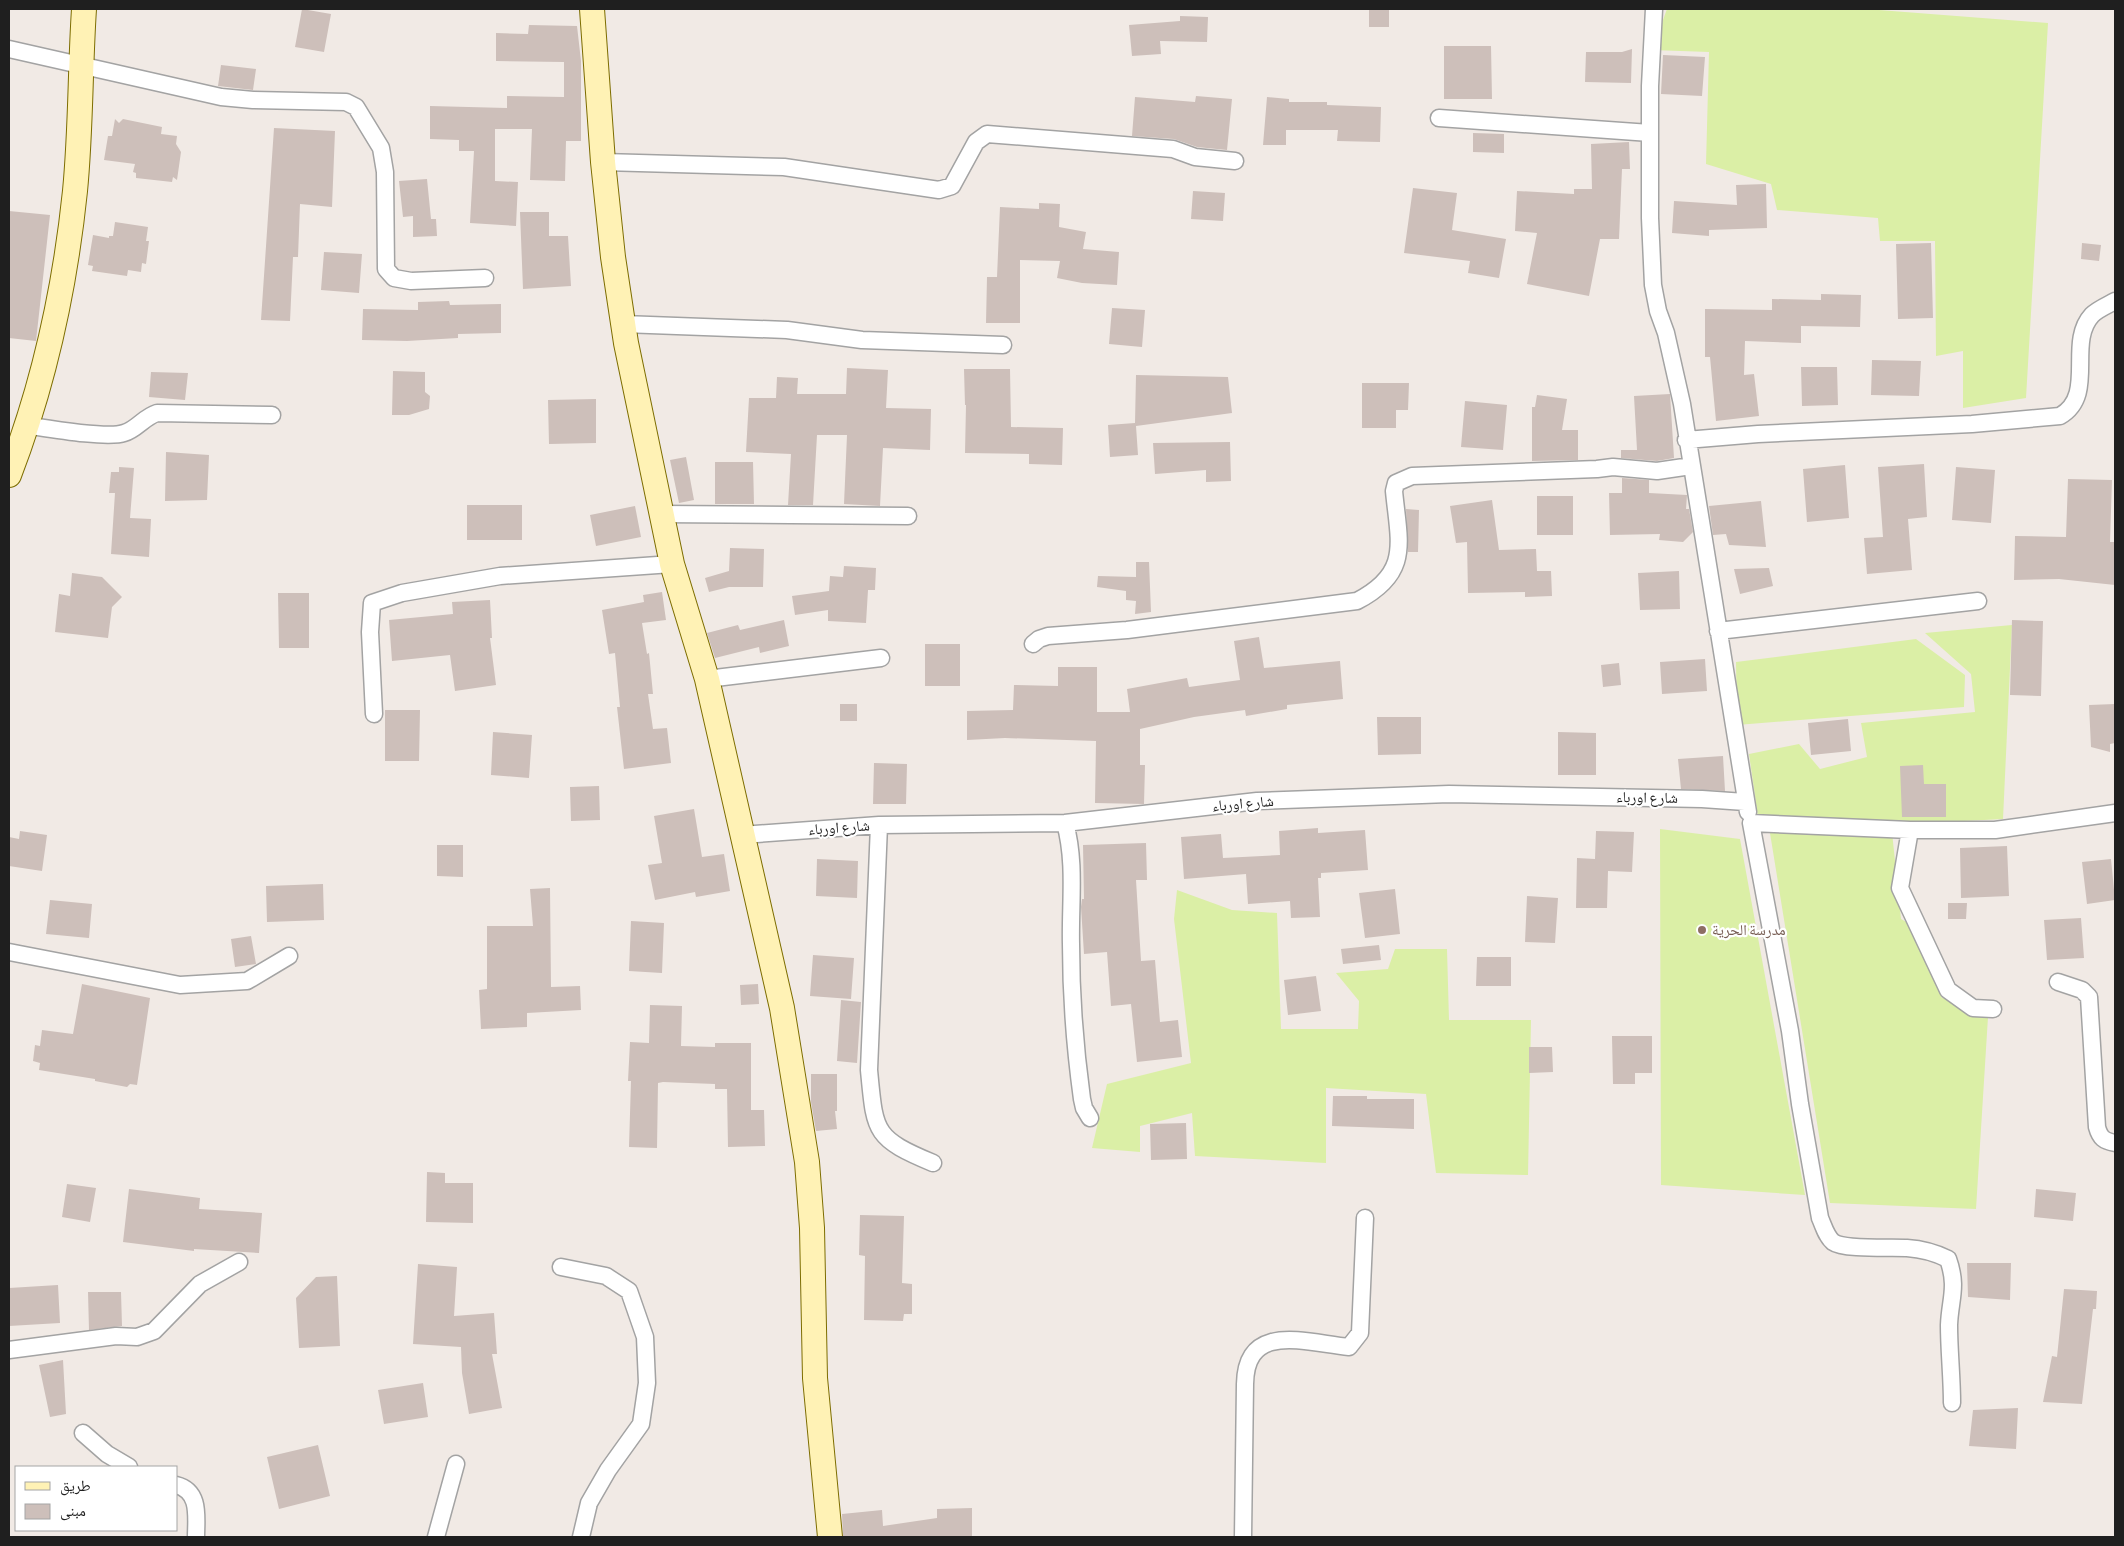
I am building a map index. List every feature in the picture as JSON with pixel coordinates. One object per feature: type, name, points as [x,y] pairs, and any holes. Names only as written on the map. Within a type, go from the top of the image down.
[{"type":"street","points":[[9,475],[47,358],[66,259],[75,190],[84,9]]},
{"type":"street","points":[[592,9],[602,162],[623,324],[660,514],[672,564],[707,679],[782,1008],[807,1162],[812,1228],[815,1378],[830,1537]]},
{"type":"street","points":[[1654,9],[1650,133],[1650,218],[1653,285],[1658,311],[1672,354],[1692,466],[1745,802],[1751,823],[1790,1031],[1800,1104],[1820,1218],[1827,1236],[1835,1243],[1855,1246],[1910,1248],[1936,1253],[1948,1259],[1953,1273],[1954,1296],[1949,1324],[1952,1403]]},
{"type":"street","points":[[9,49],[221,97],[253,100],[340,101],[352,105],[359,112],[381,148],[385,172],[386,269],[394,278],[411,282],[485,278]]},
{"type":"street","points":[[1439,118],[1650,133]]},
{"type":"street","points":[[602,162],[784,167],[939,190],[952,186],[976,142],[987,134],[1173,149],[1194,157],[1235,161]]},
{"type":"street","points":[[1686,440],[1758,434],[1972,424],[2060,416],[2068,412],[2078,395],[2082,336],[2087,322],[2093,314],[2115,301]]},
{"type":"street","points":[[623,324],[787,330],[862,340],[1003,345]]},
{"type":"street","points":[[26,425],[115,435],[131,431],[143,420],[157,413],[272,415]]},
{"type":"street","points":[[1033,644],[1039,639],[1048,636],[1128,630],[1357,600],[1382,585],[1394,570],[1398,558],[1394,491],[1396,483],[1412,476],[1613,467],[1657,471],[1692,466]]},
{"type":"street","points":[[660,514],[908,516]]},
{"type":"street","points":[[374,714],[370,632],[372,603],[402,593],[500,576],[672,564]]},
{"type":"street","points":[[1718,631],[1978,601]]},
{"type":"street","points":[[707,679],[881,658]]},
{"type":"street","name":"شارع اورباء","points":[[742,835],[879,825],[1065,823],[1257,801],[1439,795],[1702,799],[1745,802]]},
{"type":"street","points":[[1751,823],[1910,830],[1995,830],[2115,813]]},
{"type":"street","points":[[1065,823],[1071,844],[1073,873],[1070,944],[1073,1020],[1082,1099],[1084,1108],[1090,1118]]},
{"type":"street","points":[[879,825],[868,1070],[872,1107],[878,1127],[885,1139],[906,1152],[933,1163]]},
{"type":"street","points":[[1910,830],[1900,888],[1948,990],[1973,1008],[1993,1009]]},
{"type":"street","points":[[9,952],[180,985],[247,981],[289,956]]},
{"type":"street","points":[[2058,982],[2082,990],[2089,997],[2092,1018],[2097,1127],[2100,1136],[2104,1140],[2115,1143]]},
{"type":"street","points":[[1244,1537],[1247,1361],[1258,1348],[1273,1339],[1349,1347],[1360,1333],[1365,1218]]},
{"type":"street","points":[[9,1350],[116,1336],[138,1336],[154,1331],[200,1284],[239,1262]]},
{"type":"street","points":[[561,1267],[606,1276],[630,1290],[645,1337],[647,1383],[642,1424],[608,1470],[589,1503],[581,1537]]},
{"type":"street","points":[[82,1433],[107,1454],[127,1466]]},
{"type":"street","points":[[436,1537],[456,1464]]},
{"type":"street","points":[[178,1486],[192,1494],[196,1506],[196,1537]]},
{"type":"green space","points":[[1667,9],[1866,9],[2048,23],[2026,398],[1963,408],[1963,351],[1936,356],[1935,241],[1880,241],[1878,218],[1777,210],[1771,184],[1706,164],[1709,52],[1652,50]]},
{"type":"green space","points":[[2012,625],[2003,819],[1906,824],[1758,817],[1749,754],[1799,744],[1820,769],[1867,757],[1861,723],[1975,712],[1971,674],[1925,633]]},
{"type":"green space","points":[[1916,639],[1965,675],[1964,707],[1737,725],[1736,662]]},
{"type":"green space","points":[[1769,827],[1892,832],[1901,919],[1910,924],[1942,998],[1962,1001],[1968,1016],[1988,1017],[1976,1209],[1830,1203]]},
{"type":"green space","points":[[1660,829],[1740,839],[1805,1195],[1661,1185]]},
{"type":"green space","points":[[1177,890],[1232,910],[1277,913],[1281,1029],[1358,1029],[1359,1001],[1336,973],[1388,969],[1395,949],[1447,949],[1449,1020],[1531,1020],[1528,1175],[1436,1173],[1426,1094],[1326,1088],[1326,1163],[1195,1156],[1192,1113],[1140,1126],[1140,1152],[1092,1148],[1107,1084],[1191,1063],[1174,919]]},
{"type":"building","points":[[302,9],[331,14],[324,52],[295,47]]},
{"type":"building","points":[[1369,9],[1389,9],[1389,27],[1369,27]]},
{"type":"building","points":[[1180,16],[1208,17],[1207,42],[1160,41],[1161,54],[1132,56],[1129,25],[1180,21]]},
{"type":"building","points":[[529,25],[577,26],[581,61],[581,141],[566,141],[565,181],[530,180],[532,129],[495,129],[495,181],[518,182],[516,226],[470,223],[474,151],[459,151],[459,140],[430,139],[430,106],[507,108],[507,96],[564,97],[564,62],[496,61],[496,33],[528,34]]},
{"type":"building","points":[[1444,46],[1491,46],[1492,99],[1444,99]]},
{"type":"building","points":[[1632,49],[1631,83],[1585,82],[1586,52],[1622,52]]},
{"type":"building","points":[[1663,55],[1705,57],[1702,96],[1661,94]]},
{"type":"building","points":[[221,65],[256,69],[253,90],[218,86]]},
{"type":"building","points":[[1196,96],[1232,99],[1227,150],[1197,147],[1174,139],[1132,136],[1135,97],[1195,102]]},
{"type":"building","points":[[1267,97],[1289,99],[1289,102],[1327,102],[1327,105],[1381,107],[1380,142],[1337,141],[1338,130],[1286,130],[1286,145],[1263,145]]},
{"type":"building","points":[[115,119],[119,123],[123,119],[162,127],[161,134],[177,136],[176,144],[181,152],[177,180],[173,177],[172,182],[136,178],[136,173],[133,172],[135,164],[104,160],[108,136],[112,136]]},
{"type":"building","points":[[274,128],[335,131],[332,207],[300,204],[298,257],[293,257],[290,321],[261,320]]},
{"type":"building","points":[[1473,133],[1504,134],[1504,153],[1473,152]]},
{"type":"building","points":[[1629,142],[1630,169],[1622,169],[1619,239],[1600,239],[1589,296],[1527,284],[1537,233],[1515,231],[1517,191],[1574,194],[1574,189],[1592,189],[1591,144]]},
{"type":"building","points":[[427,179],[431,219],[436,219],[437,236],[413,237],[413,216],[403,217],[399,181]]},
{"type":"building","points":[[1766,184],[1767,228],[1709,230],[1709,236],[1672,233],[1674,201],[1737,205],[1736,185]]},
{"type":"building","points":[[1413,188],[1457,193],[1452,230],[1506,239],[1499,278],[1468,273],[1470,261],[1404,253]]},
{"type":"building","points":[[1193,191],[1225,193],[1223,221],[1191,219]]},
{"type":"building","points":[[1039,203],[1060,204],[1059,227],[1086,232],[1083,249],[1119,252],[1117,285],[1082,283],[1057,278],[1060,261],[1020,260],[1020,323],[986,323],[987,277],[997,277],[1000,207],[1039,209]]},
{"type":"building","points":[[9,211],[50,215],[36,341],[9,338]]},
{"type":"building","points":[[520,212],[549,212],[549,236],[568,236],[571,286],[523,289]]},
{"type":"building","points":[[115,222],[148,227],[146,241],[149,241],[146,264],[142,263],[141,272],[128,270],[127,276],[92,271],[93,266],[88,265],[93,235],[109,238],[109,236],[113,236]]},
{"type":"building","points":[[1931,243],[1933,318],[1898,319],[1896,244]]},
{"type":"building","points":[[2082,243],[2101,245],[2099,261],[2081,259]]},
{"type":"building","points":[[324,252],[362,254],[359,293],[321,290]]},
{"type":"building","points":[[1821,294],[1861,295],[1860,327],[1801,326],[1801,343],[1745,341],[1744,375],[1754,374],[1759,416],[1716,421],[1710,357],[1705,357],[1705,309],[1772,310],[1772,299],[1821,300]]},
{"type":"building","points":[[449,301],[450,305],[501,304],[501,333],[458,334],[458,338],[407,341],[362,340],[363,309],[418,310],[418,302]]},
{"type":"building","points":[[1112,308],[1145,310],[1142,347],[1109,344]]},
{"type":"building","points":[[1872,360],[1921,361],[1919,396],[1871,395]]},
{"type":"building","points":[[1801,367],[1837,367],[1838,405],[1802,406]]},
{"type":"building","points":[[847,368],[888,370],[886,408],[931,409],[930,450],[883,448],[880,506],[844,504],[847,435],[817,435],[813,505],[788,505],[791,454],[746,452],[749,398],[776,398],[777,377],[798,378],[797,394],[846,394]]},
{"type":"building","points":[[964,369],[1010,369],[1011,427],[1063,428],[1062,465],[1029,464],[1029,454],[965,453],[966,405]]},
{"type":"building","points":[[393,371],[425,372],[425,392],[430,396],[429,409],[409,415],[392,415]]},
{"type":"building","points":[[151,372],[188,373],[185,400],[149,397]]},
{"type":"building","points":[[1136,375],[1228,377],[1232,413],[1136,426],[1138,455],[1110,457],[1108,425],[1135,423]]},
{"type":"building","points":[[1362,383],[1409,383],[1408,410],[1396,410],[1396,428],[1362,428]]},
{"type":"building","points":[[1670,394],[1674,458],[1657,461],[1621,458],[1621,450],[1637,450],[1634,396]]},
{"type":"building","points":[[1537,395],[1567,399],[1562,430],[1578,430],[1578,460],[1532,461],[1532,407],[1535,407]]},
{"type":"building","points":[[596,399],[596,443],[549,444],[548,400]]},
{"type":"building","points":[[1465,401],[1507,405],[1503,450],[1461,447]]},
{"type":"building","points":[[1230,442],[1231,481],[1206,482],[1206,470],[1155,474],[1153,443]]},
{"type":"building","points":[[166,452],[209,455],[207,500],[165,501]]},
{"type":"building","points":[[686,457],[694,500],[679,503],[670,460]]},
{"type":"building","points":[[715,462],[753,462],[754,504],[715,504]]},
{"type":"building","points":[[1924,464],[1927,517],[1908,519],[1912,570],[1867,574],[1864,538],[1883,537],[1878,467]]},
{"type":"building","points":[[1845,465],[1849,518],[1807,522],[1803,469]]},
{"type":"building","points":[[119,467],[134,468],[130,518],[151,519],[149,557],[111,554],[115,493],[109,493],[111,472],[119,472]]},
{"type":"building","points":[[1956,467],[1995,470],[1991,523],[1952,520]]},
{"type":"building","points":[[1622,478],[1649,480],[1649,493],[1687,495],[1686,509],[1689,509],[1693,532],[1683,542],[1659,540],[1660,534],[1610,535],[1609,493],[1622,493]]},
{"type":"building","points":[[2068,479],[2112,480],[2110,542],[2115,542],[2115,585],[2059,579],[2014,580],[2015,536],[2066,537]]},
{"type":"building","points":[[1537,496],[1573,496],[1573,535],[1537,535]]},
{"type":"building","points":[[1492,500],[1499,550],[1536,549],[1537,571],[1551,571],[1552,596],[1525,597],[1525,592],[1468,593],[1467,542],[1456,543],[1450,506]]},
{"type":"building","points":[[1761,501],[1766,547],[1729,545],[1726,534],[1713,535],[1709,506]]},
{"type":"building","points":[[467,505],[522,505],[522,540],[467,540]]},
{"type":"building","points":[[635,506],[641,537],[596,546],[590,515]]},
{"type":"building","points":[[1406,509],[1419,510],[1418,552],[1408,552]]},
{"type":"building","points":[[730,548],[764,549],[763,587],[729,587],[709,592],[705,578],[729,571]]},
{"type":"building","points":[[1136,562],[1149,562],[1151,612],[1135,614],[1136,601],[1126,600],[1126,591],[1097,587],[1098,576],[1136,577]]},
{"type":"building","points":[[844,566],[876,568],[875,590],[868,590],[866,623],[828,621],[828,610],[795,615],[792,596],[829,591],[830,576],[843,577]]},
{"type":"building","points":[[1769,568],[1773,586],[1740,594],[1734,569]]},
{"type":"building","points":[[1679,571],[1680,609],[1640,610],[1638,573]]},
{"type":"building","points":[[72,573],[102,577],[122,597],[112,607],[108,638],[55,632],[59,594],[70,596]]},
{"type":"building","points":[[662,592],[666,620],[642,623],[647,654],[649,653],[653,694],[648,694],[653,729],[667,728],[671,763],[624,769],[617,707],[620,707],[615,653],[609,654],[602,610],[644,602],[643,595]]},
{"type":"building","points":[[278,593],[309,593],[309,648],[279,648]]},
{"type":"building","points":[[490,600],[492,638],[490,638],[496,685],[455,691],[450,655],[392,661],[389,620],[453,614],[452,602]]},
{"type":"building","points":[[784,620],[789,646],[760,653],[759,647],[715,658],[707,633],[738,625],[740,630]]},
{"type":"building","points":[[2012,620],[2043,621],[2041,696],[2010,695]]},
{"type":"building","points":[[1259,637],[1264,668],[1340,661],[1343,699],[1287,705],[1287,709],[1246,716],[1245,710],[1194,717],[1140,729],[1140,765],[1145,765],[1144,804],[1095,803],[1096,741],[1005,738],[967,740],[967,711],[1013,710],[1014,685],[1058,686],[1058,667],[1097,667],[1097,712],[1130,712],[1127,689],[1187,678],[1189,687],[1240,680],[1234,641]]},
{"type":"building","points":[[925,644],[960,644],[960,686],[925,686]]},
{"type":"building","points":[[1705,659],[1707,691],[1662,694],[1660,662]]},
{"type":"building","points":[[1619,663],[1621,685],[1603,687],[1601,665]]},
{"type":"building","points":[[840,704],[857,704],[857,721],[840,721]]},
{"type":"building","points":[[2115,704],[2115,743],[2110,744],[2110,752],[2091,747],[2089,705]]},
{"type":"building","points":[[385,710],[420,710],[419,761],[385,761]]},
{"type":"building","points":[[1377,717],[1421,717],[1421,754],[1378,755]]},
{"type":"building","points":[[1848,719],[1851,751],[1811,755],[1808,723]]},
{"type":"building","points":[[493,732],[532,735],[529,778],[491,775]]},
{"type":"building","points":[[1558,732],[1596,733],[1596,775],[1558,775]]},
{"type":"building","points":[[1723,756],[1725,791],[1681,789],[1678,759]]},
{"type":"building","points":[[874,763],[907,764],[906,804],[873,804]]},
{"type":"building","points":[[1923,765],[1924,784],[1946,784],[1946,817],[1902,817],[1900,766]]},
{"type":"building","points":[[599,786],[600,820],[571,821],[570,787]]},
{"type":"building","points":[[694,809],[702,857],[724,854],[730,891],[696,897],[695,892],[655,900],[648,865],[662,863],[654,816]]},
{"type":"building","points":[[1318,828],[1318,833],[1365,830],[1368,870],[1321,873],[1321,878],[1318,878],[1320,917],[1291,918],[1290,901],[1248,904],[1246,874],[1184,879],[1181,837],[1221,834],[1223,858],[1280,855],[1279,831]]},
{"type":"building","points":[[20,831],[47,835],[42,871],[9,866],[9,837],[19,839]]},
{"type":"building","points":[[1596,831],[1634,832],[1632,872],[1608,871],[1607,908],[1576,908],[1577,858],[1595,859]]},
{"type":"building","points":[[1146,843],[1147,880],[1136,880],[1141,961],[1155,960],[1160,1022],[1178,1020],[1182,1057],[1137,1062],[1131,1004],[1111,1006],[1107,952],[1084,954],[1081,907],[1082,899],[1084,899],[1083,845]]},
{"type":"building","points":[[437,845],[463,845],[463,877],[437,876]]},
{"type":"building","points":[[2007,846],[2009,896],[1961,898],[1960,848]]},
{"type":"building","points":[[817,859],[858,861],[857,898],[816,896]]},
{"type":"building","points":[[2111,859],[2115,900],[2087,904],[2082,862]]},
{"type":"building","points":[[323,884],[324,920],[267,922],[266,886]]},
{"type":"building","points":[[550,888],[551,987],[580,986],[581,1010],[527,1013],[527,1027],[481,1029],[479,990],[487,989],[487,926],[533,926],[530,889]]},
{"type":"building","points":[[1395,889],[1400,934],[1365,938],[1359,893]]},
{"type":"building","points":[[1527,896],[1558,898],[1555,943],[1525,942]]},
{"type":"building","points":[[50,900],[92,904],[89,938],[46,934]]},
{"type":"building","points":[[1948,903],[1967,903],[1966,919],[1948,919]]},
{"type":"building","points":[[2081,918],[2084,958],[2047,960],[2044,920]]},
{"type":"building","points":[[631,921],[664,923],[662,973],[629,971]]},
{"type":"building","points":[[251,936],[256,964],[235,967],[231,939]]},
{"type":"building","points":[[1379,945],[1381,960],[1343,964],[1341,949]]},
{"type":"building","points":[[813,955],[854,958],[851,999],[810,996]]},
{"type":"building","points":[[1477,957],[1511,957],[1511,986],[1476,986]]},
{"type":"building","points":[[1316,976],[1321,1011],[1288,1015],[1284,980]]},
{"type":"building","points":[[82,984],[150,998],[137,1085],[130,1084],[127,1087],[95,1081],[95,1079],[39,1070],[40,1063],[33,1061],[35,1045],[40,1046],[42,1030],[73,1034]]},
{"type":"building","points":[[758,984],[759,1004],[741,1005],[740,985]]},
{"type":"building","points":[[841,1000],[861,1002],[857,1063],[837,1061]]},
{"type":"building","points":[[650,1005],[682,1006],[681,1046],[715,1047],[715,1043],[751,1043],[751,1110],[764,1110],[765,1146],[728,1147],[727,1089],[715,1089],[715,1084],[663,1082],[658,1083],[657,1148],[629,1147],[631,1081],[628,1081],[630,1042],[649,1043]]},
{"type":"building","points":[[1612,1036],[1652,1036],[1652,1073],[1635,1073],[1635,1084],[1613,1084]]},
{"type":"building","points":[[1529,1047],[1552,1047],[1553,1072],[1529,1073]]},
{"type":"building","points":[[811,1074],[837,1074],[837,1111],[835,1111],[837,1129],[816,1131],[811,1102]]},
{"type":"building","points":[[1333,1096],[1367,1096],[1367,1099],[1414,1099],[1414,1129],[1332,1126]]},
{"type":"building","points":[[1186,1123],[1187,1159],[1151,1160],[1150,1124]]},
{"type":"building","points":[[427,1172],[445,1173],[445,1183],[473,1183],[473,1223],[426,1222]]},
{"type":"building","points":[[67,1184],[96,1188],[90,1222],[62,1217]]},
{"type":"building","points":[[129,1189],[200,1198],[199,1209],[262,1213],[259,1253],[194,1249],[194,1251],[123,1242]]},
{"type":"building","points":[[2036,1189],[2076,1193],[2073,1221],[2034,1217]]},
{"type":"building","points":[[860,1215],[904,1216],[902,1283],[912,1284],[912,1314],[904,1314],[903,1321],[864,1320],[865,1256],[859,1255]]},
{"type":"building","points":[[1967,1263],[2011,1263],[2010,1300],[1968,1297]]},
{"type":"building","points":[[418,1264],[457,1267],[454,1316],[494,1313],[497,1354],[492,1354],[502,1408],[469,1414],[462,1373],[461,1347],[413,1344]]},
{"type":"building","points":[[337,1276],[340,1346],[299,1348],[296,1298],[316,1277]]},
{"type":"building","points":[[58,1285],[60,1323],[9,1326],[9,1288]]},
{"type":"building","points":[[2064,1289],[2097,1291],[2096,1309],[2093,1309],[2082,1404],[2043,1402],[2052,1356],[2057,1357]]},
{"type":"building","points":[[88,1292],[121,1292],[122,1326],[89,1330]]},
{"type":"building","points":[[63,1360],[66,1414],[50,1417],[39,1365]]},
{"type":"building","points":[[423,1383],[428,1417],[384,1424],[378,1390]]},
{"type":"building","points":[[2018,1408],[2016,1449],[1969,1446],[1973,1410]]},
{"type":"building","points":[[318,1445],[330,1496],[279,1509],[267,1457]]},
{"type":"building","points":[[972,1508],[972,1537],[843,1537],[842,1514],[882,1510],[883,1526],[937,1518],[937,1509]]},
{"type":"place","name":"مدرسة الحرية","points":[[1702,930]]}]
